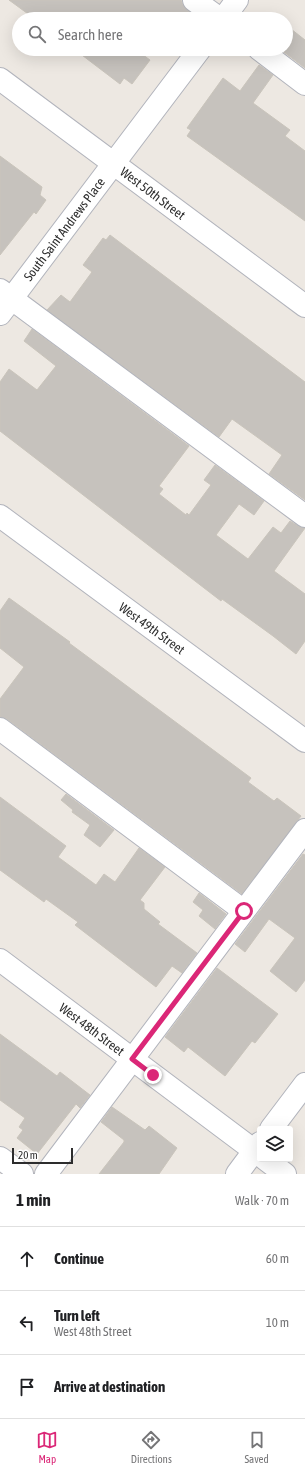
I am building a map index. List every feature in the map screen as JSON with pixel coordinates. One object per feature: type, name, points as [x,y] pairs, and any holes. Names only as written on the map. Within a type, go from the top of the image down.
[{"type":"street","points":[[194,0],[211,12]]},
{"type":"street","points":[[227,12],[237,0]]},
{"type":"street","name":"South Saint Andrews Place","points":[[4,301],[113,164],[195,56]]},
{"type":"street","points":[[268,56],[305,84]]},
{"type":"street","name":"West 50th Street","points":[[0,79],[305,306]]},
{"type":"street","points":[[4,301],[305,516]]},
{"type":"street","name":"West 49th Street","points":[[0,516],[305,741]]},
{"type":"street","points":[[0,729],[244,911]]},
{"type":"street","points":[[46,1174],[305,830]]},
{"type":"street","name":"West 48th Street","points":[[0,960],[132,1059],[257,1150]]},
{"type":"street","points":[[273,1126],[305,1084]]},
{"type":"street","points":[[238,1174],[257,1155]]},
{"type":"street","points":[[0,1158],[22,1174]]},
{"type":"street","name":"West 48th Street","points":[[272,1162],[286,1174]]},
{"type":"building","points":[[9,0],[181,0],[183,5],[190,12],[25,12]]},
{"type":"building","points":[[293,31],[305,40],[305,68],[289,56],[293,56]]},
{"type":"building","points":[[83,56],[145,56],[150,60],[132,84],[124,78],[120,84]]},
{"type":"building","points":[[259,65],[273,75],[253,103],[290,130],[285,136],[305,151],[305,221],[187,136],[191,130],[187,128],[223,78],[240,91]]},
{"type":"building","points":[[0,156],[42,187],[40,195],[46,200],[36,214],[34,212],[0,255]]},
{"type":"building","points":[[110,235],[305,382],[305,500],[269,474],[282,455],[232,419],[219,437],[47,310],[61,295],[70,302],[92,272],[83,265],[103,238],[106,240]]},
{"type":"building","points":[[32,329],[189,446],[159,486],[163,489],[159,494],[186,515],[187,513],[189,515],[211,485],[204,480],[215,465],[264,501],[254,515],[239,504],[216,535],[248,559],[273,527],[281,533],[290,521],[305,528],[274,571],[305,594],[305,641],[296,654],[222,599],[221,601],[0,431],[0,382],[9,369],[37,390],[56,366],[24,341]]},
{"type":"building","points":[[9,598],[251,778],[248,782],[274,801],[277,798],[301,816],[242,894],[7,719],[0,717],[0,699],[24,667],[0,648],[0,611]]},
{"type":"building","points":[[66,794],[114,830],[100,847],[84,835],[90,825],[72,812],[73,810],[61,800]]},
{"type":"building","points":[[0,797],[66,846],[58,857],[96,885],[104,874],[115,882],[139,848],[165,867],[140,900],[144,903],[144,909],[160,922],[158,924],[197,953],[182,973],[172,966],[156,987],[75,925],[78,922],[46,899],[44,902],[0,870]]},
{"type":"building","points":[[303,854],[305,855],[305,980],[296,992],[270,971],[295,938],[269,919],[245,952],[235,944]]},
{"type":"building","points":[[199,893],[226,914],[215,929],[199,916],[203,910],[193,902]]},
{"type":"building","points":[[217,968],[278,1014],[255,1043],[252,1041],[225,1076],[188,1047],[184,1052],[165,1037]]},
{"type":"building","points":[[0,1034],[57,1076],[60,1072],[90,1095],[80,1108],[76,1104],[37,1154],[17,1138],[23,1130],[19,1127],[25,1118],[0,1100]]},
{"type":"building","points":[[112,1107],[145,1130],[149,1126],[177,1148],[159,1174],[99,1174],[124,1142],[124,1140],[101,1122]]},
{"type":"route","points":[[153,1075],[132,1059],[244,911]]}]
